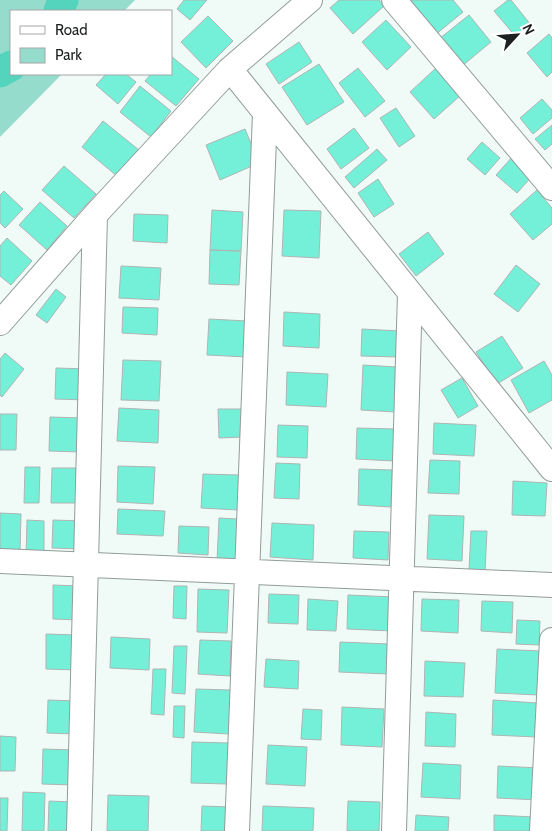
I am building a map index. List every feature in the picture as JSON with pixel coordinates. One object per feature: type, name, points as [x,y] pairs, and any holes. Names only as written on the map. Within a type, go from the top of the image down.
[{"type":"street","points":[[0,323],[95,215],[230,69],[310,0]]},
{"type":"street","points":[[394,0],[544,163],[552,188]]},
{"type":"street","points":[[230,69],[552,469]]},
{"type":"street","points":[[237,831],[265,113]]},
{"type":"street","points":[[79,831],[95,215]]},
{"type":"street","points":[[394,831],[410,292]]},
{"type":"street","points":[[0,561],[552,585]]},
{"type":"street","points":[[542,831],[552,640]]},
{"type":"green space","points":[[0,0],[135,0],[125,10],[10,10],[10,75],[61,75],[0,137]]},
{"type":"building","points":[[184,0],[207,0],[190,20],[177,9]]},
{"type":"building","points":[[339,0],[379,0],[384,6],[353,34],[330,8]]},
{"type":"building","points":[[409,0],[453,0],[463,12],[435,35]]},
{"type":"building","points":[[508,0],[511,0],[531,25],[516,37],[494,11]]},
{"type":"building","points":[[469,15],[491,42],[462,66],[439,39]]},
{"type":"building","points":[[208,16],[233,41],[206,68],[181,42]]},
{"type":"building","points":[[386,20],[411,47],[387,70],[362,42]]},
{"type":"building","points":[[549,34],[552,38],[552,72],[547,77],[527,53]]},
{"type":"building","points":[[299,42],[312,62],[279,84],[266,64]]},
{"type":"building","points":[[172,57],[199,79],[176,106],[145,81],[150,75],[172,75]]},
{"type":"building","points":[[319,64],[344,102],[307,125],[282,87]]},
{"type":"building","points":[[358,68],[385,101],[365,117],[339,83]]},
{"type":"building","points":[[436,68],[461,95],[434,119],[410,92]]},
{"type":"building","points":[[105,75],[127,75],[136,82],[118,104],[96,85]]},
{"type":"building","points":[[140,86],[171,111],[151,137],[120,112]]},
{"type":"building","points":[[542,99],[552,110],[552,118],[533,134],[520,118]]},
{"type":"building","points":[[396,108],[415,136],[399,147],[380,118]]},
{"type":"building","points":[[103,121],[139,150],[117,176],[82,147]]},
{"type":"building","points":[[552,125],[552,144],[545,150],[535,139]]},
{"type":"building","points":[[354,128],[369,148],[341,169],[327,149]]},
{"type":"building","points":[[245,129],[259,163],[220,180],[206,145]]},
{"type":"building","points":[[482,142],[500,158],[485,175],[467,159]]},
{"type":"building","points":[[377,149],[387,160],[354,188],[345,177]]},
{"type":"building","points":[[514,155],[535,173],[517,193],[496,175]]},
{"type":"building","points":[[64,166],[96,194],[74,218],[42,190]]},
{"type":"building","points":[[378,179],[394,204],[374,217],[358,193]]},
{"type":"building","points":[[537,190],[552,208],[552,224],[533,240],[510,214]]},
{"type":"building","points":[[4,191],[23,209],[5,228],[0,223],[0,195]]},
{"type":"building","points":[[40,202],[67,226],[47,250],[19,225]]},
{"type":"building","points":[[212,210],[243,212],[241,251],[210,250]]},
{"type":"building","points":[[284,210],[321,211],[319,258],[282,256]]},
{"type":"building","points":[[134,214],[168,215],[167,243],[133,241]]},
{"type":"building","points":[[428,232],[444,254],[416,276],[399,254]]},
{"type":"building","points":[[7,238],[32,261],[11,285],[0,276],[0,246]]},
{"type":"building","points":[[210,250],[241,251],[239,285],[209,284]]},
{"type":"building","points":[[516,265],[540,284],[518,312],[494,294]]},
{"type":"building","points":[[121,266],[161,268],[159,300],[119,298]]},
{"type":"building","points":[[56,289],[66,297],[47,323],[36,315]]},
{"type":"building","points":[[123,307],[158,308],[157,335],[122,333]]},
{"type":"building","points":[[284,312],[320,314],[319,348],[283,346]]},
{"type":"building","points":[[209,319],[247,321],[246,357],[207,355]]},
{"type":"building","points":[[362,329],[400,331],[398,357],[361,356]]},
{"type":"building","points":[[502,336],[523,368],[497,384],[476,352]]},
{"type":"building","points":[[5,353],[24,369],[2,397],[0,395],[0,359]]},
{"type":"building","points":[[123,360],[161,361],[159,401],[121,400]]},
{"type":"building","points":[[544,361],[552,375],[552,400],[529,413],[511,380]]},
{"type":"building","points":[[363,365],[397,367],[395,412],[361,410]]},
{"type":"building","points":[[56,368],[88,369],[87,400],[55,399]]},
{"type":"building","points":[[287,372],[328,374],[326,407],[286,405]]},
{"type":"building","points":[[462,378],[478,406],[458,418],[441,390]]},
{"type":"building","points":[[119,408],[159,410],[158,443],[117,441]]},
{"type":"building","points":[[218,409],[242,409],[243,437],[219,438]]},
{"type":"building","points":[[0,414],[17,414],[16,450],[0,450]]},
{"type":"building","points":[[50,417],[82,418],[81,452],[49,451]]},
{"type":"building","points":[[434,423],[476,425],[474,456],[433,454]]},
{"type":"building","points":[[278,425],[308,426],[307,458],[277,457]]},
{"type":"building","points":[[357,428],[395,429],[394,461],[356,459]]},
{"type":"building","points":[[430,460],[460,461],[459,494],[428,493]]},
{"type":"building","points":[[276,463],[300,464],[299,499],[274,498]]},
{"type":"building","points":[[118,466],[155,467],[153,504],[117,502]]},
{"type":"building","points":[[25,467],[40,467],[39,503],[24,503]]},
{"type":"building","points":[[52,468],[80,468],[80,503],[51,503]]},
{"type":"building","points":[[359,469],[392,470],[391,507],[358,505]]},
{"type":"building","points":[[203,474],[239,475],[238,510],[201,508]]},
{"type":"building","points":[[513,481],[547,483],[545,516],[512,515]]},
{"type":"building","points":[[118,509],[165,511],[163,536],[117,534]]},
{"type":"building","points":[[0,513],[21,514],[20,552],[0,551]]},
{"type":"building","points":[[429,515],[464,516],[462,561],[427,559]]},
{"type":"building","points":[[219,518],[237,519],[236,562],[217,561]]},
{"type":"building","points":[[27,520],[44,521],[44,555],[26,555]]},
{"type":"building","points":[[53,520],[83,521],[82,549],[52,548]]},
{"type":"building","points":[[272,523],[314,525],[313,560],[270,557]]},
{"type":"building","points":[[179,526],[209,527],[208,555],[178,553]]},
{"type":"building","points":[[354,531],[389,532],[388,560],[353,558]]},
{"type":"building","points":[[471,531],[487,531],[485,571],[469,570]]},
{"type":"building","points":[[53,585],[80,586],[79,620],[53,619]]},
{"type":"building","points":[[174,586],[187,586],[186,619],[173,618]]},
{"type":"building","points":[[198,589],[229,590],[227,633],[197,632]]},
{"type":"building","points":[[269,594],[299,595],[298,624],[268,623]]},
{"type":"building","points":[[348,595],[394,597],[392,631],[347,629]]},
{"type":"building","points":[[308,599],[338,601],[336,631],[307,630]]},
{"type":"building","points":[[422,599],[459,600],[458,633],[421,631]]},
{"type":"building","points":[[482,601],[513,602],[512,633],[481,631]]},
{"type":"building","points":[[517,620],[540,621],[539,645],[516,644]]},
{"type":"building","points":[[46,634],[78,635],[77,670],[46,669]]},
{"type":"building","points":[[111,637],[150,639],[149,670],[110,668]]},
{"type":"building","points":[[200,640],[231,641],[230,676],[198,674]]},
{"type":"building","points":[[340,642],[389,644],[388,674],[339,672]]},
{"type":"building","points":[[174,646],[187,646],[185,694],[172,693]]},
{"type":"building","points":[[497,649],[540,651],[538,695],[495,693]]},
{"type":"building","points":[[266,659],[299,661],[298,689],[264,687]]},
{"type":"building","points":[[425,661],[465,663],[463,697],[424,696]]},
{"type":"building","points":[[153,669],[166,669],[164,715],[151,714]]},
{"type":"building","points":[[196,689],[231,690],[229,734],[194,732]]},
{"type":"building","points":[[48,700],[76,701],[75,734],[47,733]]},
{"type":"building","points":[[493,700],[537,703],[536,737],[492,735]]},
{"type":"building","points":[[174,706],[185,706],[184,738],[173,737]]},
{"type":"building","points":[[342,707],[384,709],[382,747],[341,745]]},
{"type":"building","points":[[303,709],[322,710],[321,740],[301,739]]},
{"type":"building","points":[[426,712],[456,714],[455,747],[425,746]]},
{"type":"building","points":[[0,736],[16,737],[15,771],[0,771]]},
{"type":"building","points":[[192,742],[229,743],[227,784],[191,783]]},
{"type":"building","points":[[268,745],[307,747],[305,786],[266,784]]},
{"type":"building","points":[[43,749],[75,750],[74,785],[42,784]]},
{"type":"building","points":[[423,763],[461,765],[460,799],[421,797]]},
{"type":"building","points":[[498,766],[540,768],[539,800],[497,798]]},
{"type":"building","points":[[23,792],[45,793],[44,831],[22,831]]},
{"type":"building","points":[[108,795],[149,796],[148,831],[107,831]]},
{"type":"building","points":[[0,798],[8,798],[7,831],[0,831]]},
{"type":"building","points":[[49,801],[73,802],[72,831],[48,831]]},
{"type":"building","points":[[348,801],[380,802],[379,831],[347,831]]},
{"type":"building","points":[[202,806],[230,807],[229,831],[201,831]]},
{"type":"building","points":[[263,806],[314,808],[313,831],[262,831]]},
{"type":"building","points":[[416,815],[449,817],[448,831],[415,831]]},
{"type":"building","points":[[494,815],[534,817],[533,831],[494,831]]},
{"type":"waterway","points":[[59,10],[63,0]]},
{"type":"waterway","points":[[0,72],[10,67]]}]
